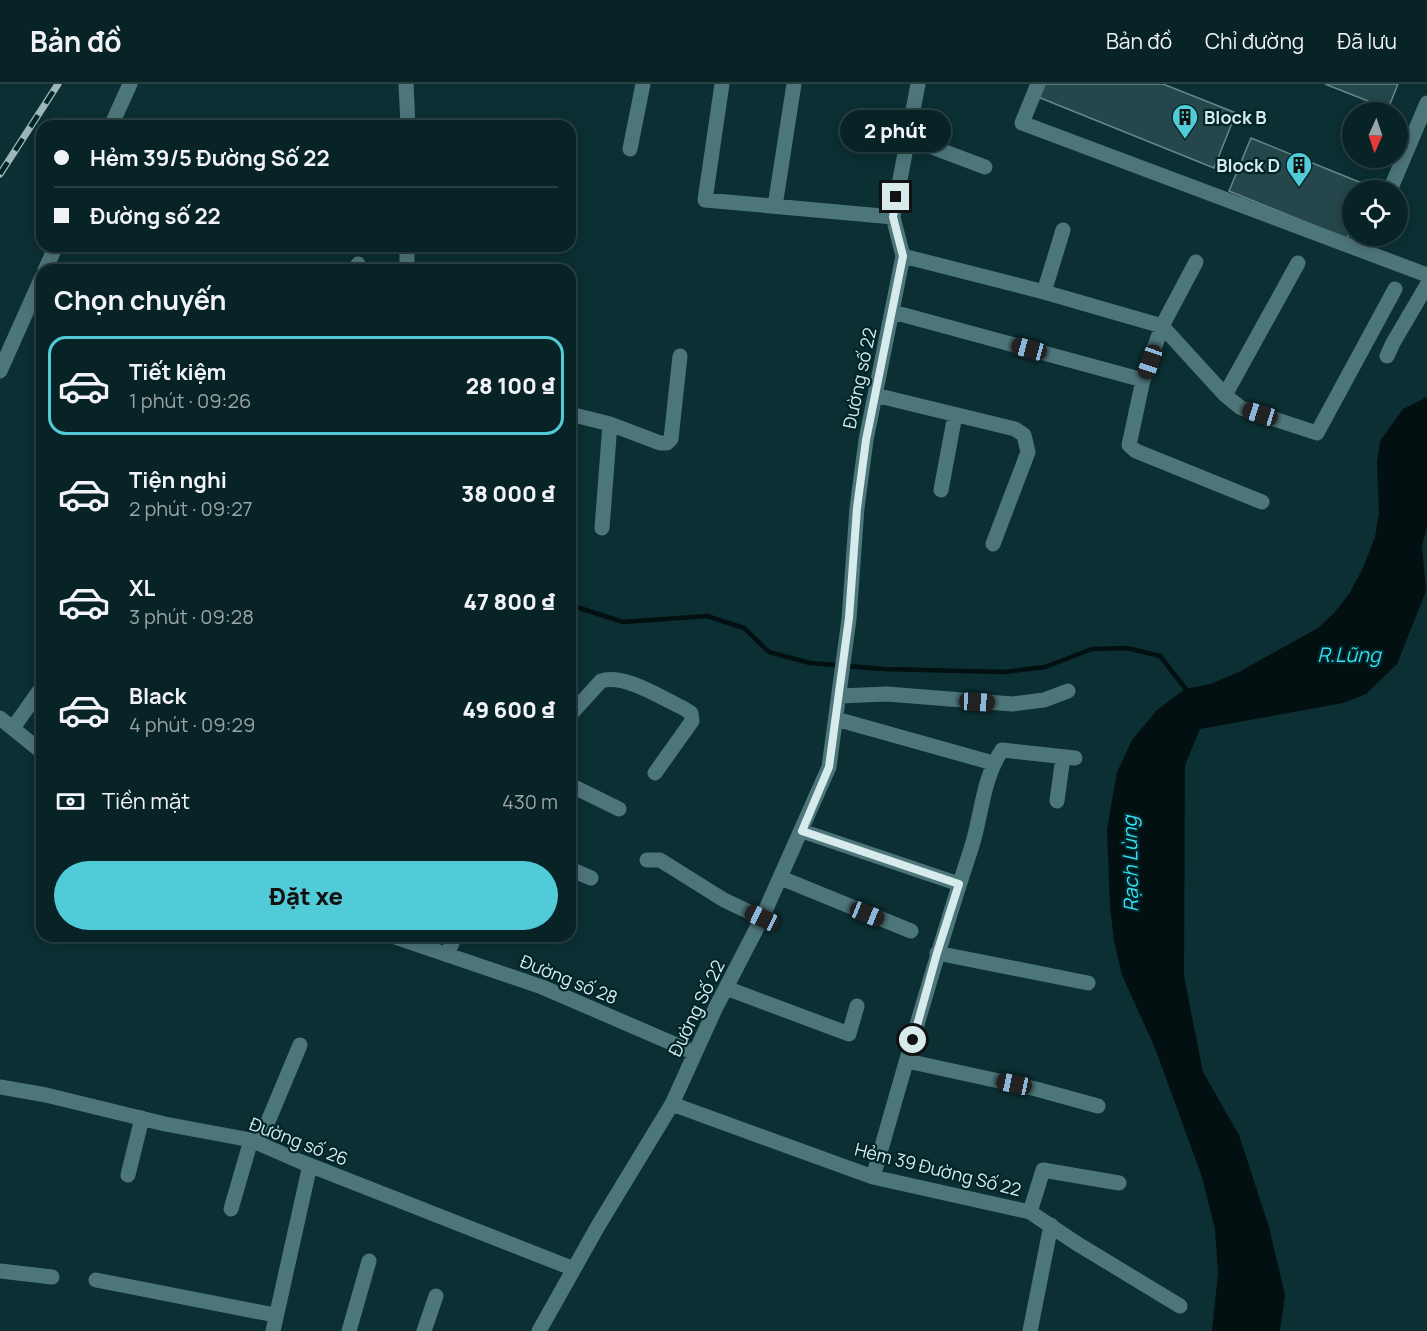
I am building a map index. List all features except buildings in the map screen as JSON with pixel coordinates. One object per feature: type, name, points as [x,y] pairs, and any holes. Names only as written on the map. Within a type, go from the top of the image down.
[{"type":"street","points":[[114,120],[130,84]]},
{"type":"street","points":[[406,84],[408,120]]},
{"type":"street","points":[[630,149],[643,84]]},
{"type":"street","points":[[722,84],[705,200],[893,217]]},
{"type":"street","points":[[775,206],[794,84]]},
{"type":"street","name":"Đường số 22","points":[[841,690],[857,508],[866,440],[903,256],[893,217],[918,84]]},
{"type":"street","points":[[1038,84],[1022,123],[1427,275]]},
{"type":"street","points":[[1394,180],[1427,103]]},
{"type":"street","points":[[908,138],[986,166]]},
{"type":"street","points":[[1044,292],[1063,230]]},
{"type":"street","points":[[903,256],[1044,292],[1162,326],[1225,395],[1241,408],[1317,433],[1395,289]]},
{"type":"street","points":[[1196,262],[1162,326],[1143,380],[1129,440],[1131,447],[1262,502]]},
{"type":"street","points":[[1225,395],[1298,263]]},
{"type":"street","points":[[1387,356],[1427,285]]},
{"type":"street","points":[[0,371],[36,291]]},
{"type":"street","points":[[893,312],[1143,380]]},
{"type":"street","points":[[576,416],[610,424],[660,443],[667,443],[670,439],[680,356]]},
{"type":"street","points":[[875,395],[1015,429],[1026,439],[1028,452],[993,544]]},
{"type":"street","points":[[940,490],[956,415]]},
{"type":"street","points":[[602,528],[610,424]]},
{"type":"street","points":[[576,708],[601,681],[607,679],[622,680],[691,713],[692,721],[655,774]]},
{"type":"street","points":[[841,690],[1012,704],[1044,700],[1068,691]]},
{"type":"street","name":"Đường Số 22","points":[[539,1331],[598,1226],[672,1104],[726,988],[762,918],[829,767],[841,690]]},
{"type":"street","points":[[13,728],[36,695]]},
{"type":"street","points":[[0,718],[36,747]]},
{"type":"street","points":[[836,718],[993,763]]},
{"type":"street","points":[[873,1177],[937,953],[972,847],[993,763],[1002,750],[1069,758],[1057,801]]},
{"type":"street","points":[[576,788],[620,809]]},
{"type":"street","points":[[802,831],[959,884]]},
{"type":"street","points":[[647,860],[660,860],[724,900],[762,918]]},
{"type":"street","points":[[576,871],[591,878]]},
{"type":"street","points":[[780,878],[911,931]]},
{"type":"street","name":"Đường số 28","points":[[409,942],[542,987],[695,1053]]},
{"type":"street","points":[[447,955],[452,942]]},
{"type":"street","points":[[937,953],[1088,983]]},
{"type":"street","points":[[726,988],[849,1034],[857,1006]]},
{"type":"street","points":[[231,1209],[255,1142],[300,1045]]},
{"type":"street","points":[[907,1061],[1036,1089],[1098,1106]]},
{"type":"street","name":"Đường số 26","points":[[0,1087],[46,1095],[255,1142],[310,1166],[574,1269]]},
{"type":"street","name":"Hẻm 39 Đường Số 22","points":[[672,1104],[873,1177],[1030,1212],[1180,1306]]},
{"type":"street","points":[[128,1175],[142,1118]]},
{"type":"street","points":[[273,1331],[310,1166]]},
{"type":"street","points":[[1030,1212],[1042,1170],[1119,1183]]},
{"type":"street","points":[[1030,1331],[1051,1225]]},
{"type":"street","points":[[349,1331],[369,1261]]},
{"type":"street","points":[[0,1271],[52,1277]]},
{"type":"street","points":[[96,1280],[275,1315]]},
{"type":"street","points":[[424,1331],[436,1296]]},
{"type":"water","name":"R.Lũng","points":[[1427,397],[1427,526],[1422,546],[1426,591],[1397,664],[1366,694],[1343,703],[1200,729],[1185,765],[1184,976],[1203,1072],[1239,1135],[1269,1227],[1285,1295],[1280,1331],[1212,1331],[1218,1273],[1215,1229],[1202,1177],[1155,1048],[1122,975],[1114,941],[1110,907],[1107,829],[1117,772],[1132,740],[1157,710],[1185,689],[1210,684],[1239,672],[1318,628],[1334,613],[1349,594],[1363,568],[1375,537],[1379,513],[1377,462],[1380,441],[1403,409]]},
{"type":"waterway","points":[[576,607],[623,622],[707,616],[744,628],[769,652],[810,663],[884,669],[1004,672],[1045,667],[1092,649],[1127,648],[1160,656],[1189,693]]},
{"type":"railway","points":[[0,174],[58,84]]},
{"type":"place","name":"Block B","points":[[1185,140]]},
{"type":"place","name":"Block D","points":[[1299,188]]},
{"type":"route","points":[[896,197],[893,217],[903,256],[866,440],[857,508],[842,683],[829,767],[802,831],[959,884],[913,1040]]},
{"type":"water label","name":"Rạch Lùng","points":[[1130,864]]}]
